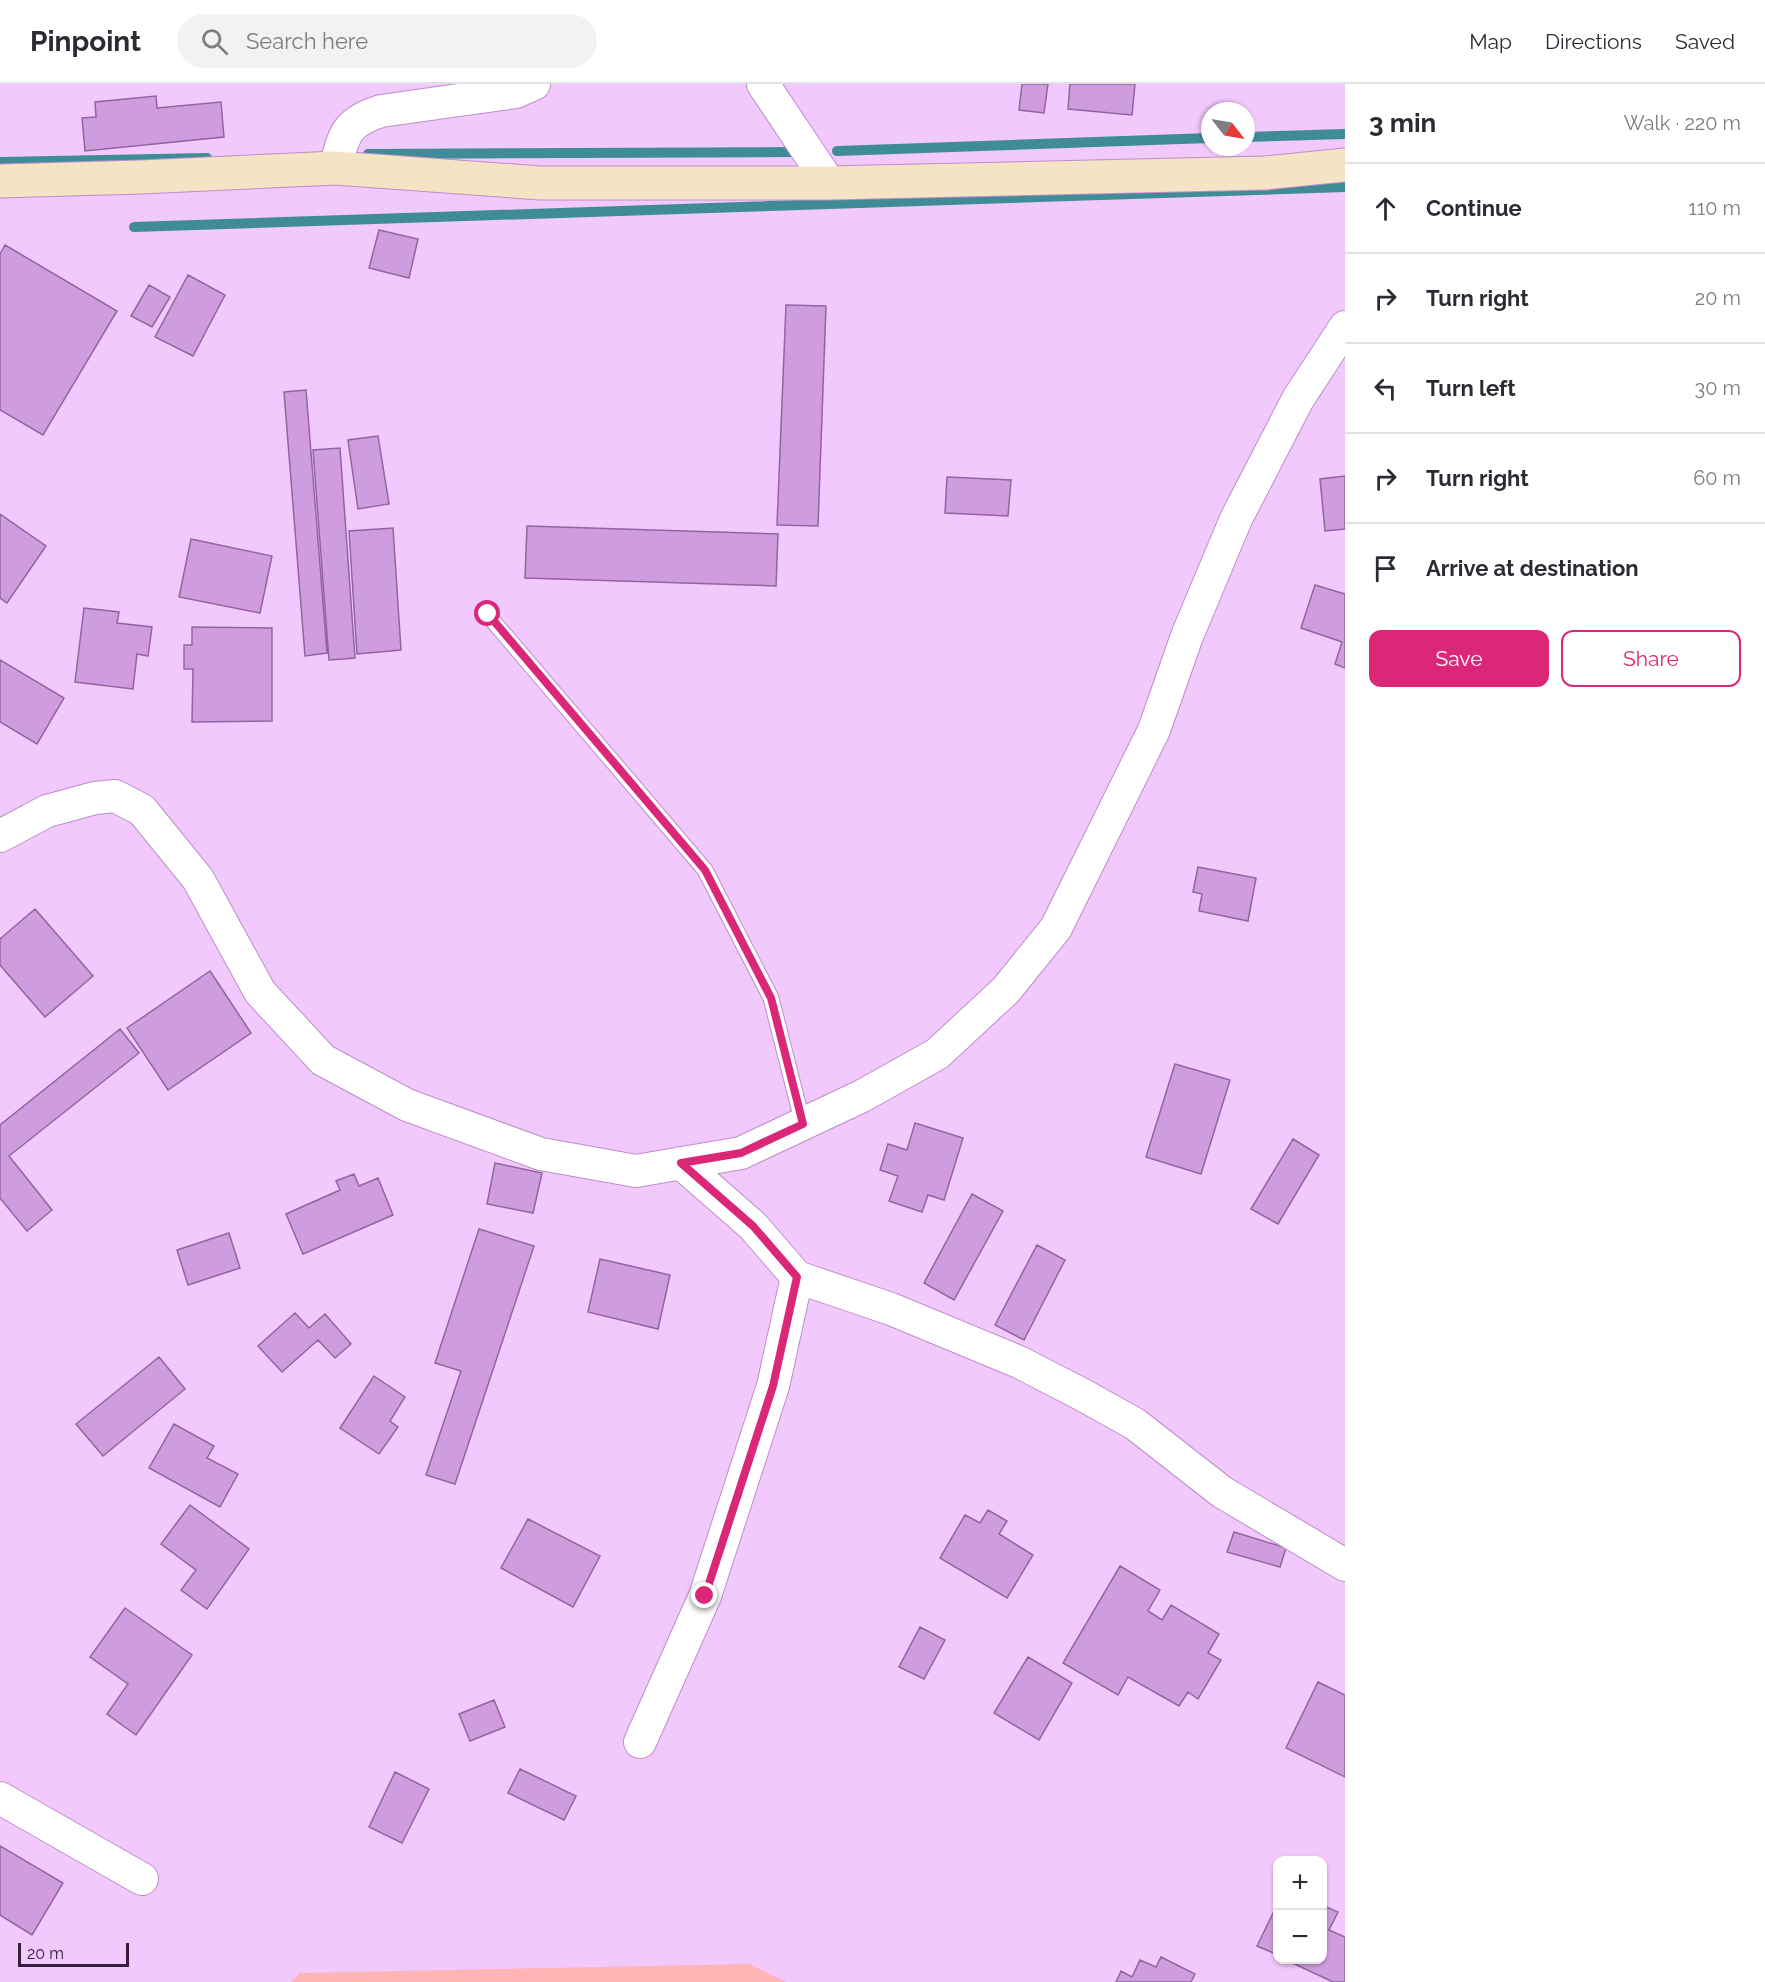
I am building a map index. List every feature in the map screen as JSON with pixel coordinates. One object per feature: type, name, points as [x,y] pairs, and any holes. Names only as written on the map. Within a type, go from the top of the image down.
[{"type":"main road","points":[[0,181],[335,168],[540,183],[829,183],[1264,173],[1345,165]]},
{"type":"street","points":[[335,168],[344,133],[360,117],[381,111],[516,92],[534,84]]},
{"type":"street","points":[[763,84],[829,183]]},
{"type":"street","points":[[0,836],[47,811],[115,796],[142,810],[177,850],[198,879],[260,992],[323,1060],[407,1105],[541,1154],[636,1171],[741,1153],[803,1124],[937,1054],[1006,990],[1056,928],[1154,730],[1187,636],[1236,519],[1298,399],[1345,327]]},
{"type":"street","points":[[681,1163],[753,1226],[797,1277],[891,1309],[1018,1362],[1083,1395],[1135,1424],[1222,1492],[1345,1565]]},
{"type":"street","points":[[640,1742],[705,1596],[773,1386],[797,1277]]},
{"type":"street","points":[[0,1798],[142,1879]]},
{"type":"lane","points":[[488,614],[705,870],[771,998],[803,1124]]},
{"type":"shaded area","points":[[749,1964],[786,1982],[291,1982],[300,1973]]},
{"type":"building","points":[[1022,84],[1048,84],[1044,113],[1019,110]]},
{"type":"building","points":[[1070,84],[1135,84],[1132,115],[1068,109]]},
{"type":"building","points":[[156,96],[157,108],[221,102],[224,137],[85,151],[82,118],[96,117],[95,102]]},
{"type":"building","points":[[379,230],[418,239],[409,278],[369,268]]},
{"type":"building","points":[[5,245],[117,311],[43,435],[0,410],[0,254]]},
{"type":"building","points":[[188,275],[225,295],[193,356],[155,337]]},
{"type":"building","points":[[149,285],[170,297],[152,327],[131,316]]},
{"type":"building","points":[[786,305],[826,306],[818,526],[777,525]]},
{"type":"building","points":[[306,390],[327,653],[305,656],[284,392]]},
{"type":"building","points":[[378,436],[389,504],[358,509],[348,440]]},
{"type":"building","points":[[340,448],[355,658],[329,660],[313,450]]},
{"type":"building","points":[[1345,476],[1345,529],[1325,531],[1320,479]]},
{"type":"building","points":[[947,477],[1011,480],[1008,516],[945,513]]},
{"type":"building","points":[[0,514],[46,546],[7,603],[0,598]]},
{"type":"building","points":[[527,526],[778,534],[776,586],[525,578]]},
{"type":"building","points":[[393,528],[401,650],[357,654],[349,531]]},
{"type":"building","points":[[191,539],[272,556],[260,613],[179,597]]},
{"type":"building","points":[[1315,585],[1345,594],[1345,668],[1335,664],[1342,642],[1301,628]]},
{"type":"building","points":[[84,608],[119,612],[117,623],[152,627],[148,656],[137,654],[133,689],[75,682]]},
{"type":"building","points":[[192,627],[272,628],[272,721],[192,722],[193,669],[184,669],[184,645],[192,645]]},
{"type":"building","points":[[0,660],[64,698],[37,744],[0,722]]},
{"type":"building","points":[[1198,867],[1256,878],[1248,921],[1199,911],[1202,894],[1193,892]]},
{"type":"building","points":[[35,909],[93,976],[45,1017],[0,965],[0,939]]},
{"type":"building","points":[[210,971],[251,1033],[168,1090],[127,1028]]},
{"type":"building","points":[[120,1029],[139,1053],[9,1156],[52,1210],[27,1231],[0,1198],[0,1125]]},
{"type":"building","points":[[1175,1064],[1230,1080],[1201,1174],[1146,1157]]},
{"type":"building","points":[[915,1123],[963,1138],[944,1200],[928,1195],[922,1212],[889,1201],[898,1176],[880,1170],[888,1144],[907,1150]]},
{"type":"building","points":[[1293,1139],[1319,1155],[1278,1224],[1251,1209]]},
{"type":"building","points":[[495,1163],[542,1173],[533,1213],[487,1204]]},
{"type":"building","points":[[354,1174],[359,1186],[378,1178],[393,1215],[303,1254],[286,1214],[340,1190],[336,1181]]},
{"type":"building","points":[[972,1194],[1003,1211],[954,1300],[924,1283]]},
{"type":"building","points":[[479,1229],[534,1246],[455,1484],[426,1475],[461,1371],[435,1363]]},
{"type":"building","points":[[229,1233],[240,1268],[188,1285],[177,1250]]},
{"type":"building","points":[[1037,1245],[1065,1260],[1024,1340],[995,1325]]},
{"type":"building","points":[[600,1259],[670,1275],[658,1329],[588,1312]]},
{"type":"building","points":[[295,1313],[309,1328],[325,1314],[351,1344],[335,1358],[318,1340],[282,1372],[258,1346]]},
{"type":"building","points":[[159,1357],[185,1389],[103,1456],[76,1424]]},
{"type":"building","points":[[374,1376],[405,1397],[390,1421],[398,1427],[379,1454],[340,1428]]},
{"type":"building","points":[[174,1424],[214,1446],[207,1458],[238,1474],[220,1507],[149,1468]]},
{"type":"building","points":[[190,1505],[249,1549],[207,1609],[181,1590],[196,1570],[161,1544]]},
{"type":"building","points":[[988,1510],[1007,1521],[999,1534],[1033,1555],[1007,1598],[940,1558],[965,1515],[980,1523]]},
{"type":"building","points":[[528,1519],[600,1556],[573,1607],[501,1568]]},
{"type":"building","points":[[1234,1532],[1286,1548],[1280,1567],[1227,1552]]},
{"type":"building","points":[[1120,1566],[1160,1590],[1148,1611],[1162,1620],[1171,1605],[1219,1634],[1208,1653],[1221,1660],[1198,1699],[1188,1692],[1179,1706],[1128,1677],[1118,1695],[1063,1663]]},
{"type":"building","points":[[125,1608],[192,1655],[136,1735],[107,1714],[128,1684],[90,1657]]},
{"type":"building","points":[[920,1627],[945,1640],[924,1679],[899,1667]]},
{"type":"building","points":[[1028,1657],[1072,1683],[1039,1740],[994,1713]]},
{"type":"building","points":[[1318,1682],[1345,1695],[1345,1777],[1286,1748]]},
{"type":"building","points":[[494,1700],[505,1727],[470,1741],[459,1714]]},
{"type":"building","points":[[520,1769],[576,1796],[564,1820],[508,1793]]},
{"type":"building","points":[[395,1772],[429,1789],[402,1843],[369,1827]]},
{"type":"building","points":[[0,1846],[63,1883],[32,1935],[0,1915]]},
{"type":"building","points":[[1327,1907],[1338,1912],[1329,1930],[1345,1937],[1345,1982],[1333,1982],[1295,1964],[1327,1964]]},
{"type":"building","points":[[1273,1913],[1273,1953],[1257,1946]]},
{"type":"building","points":[[1161,1957],[1195,1974],[1191,1982],[1116,1982],[1121,1971],[1132,1977],[1140,1960],[1156,1967]]},
{"type":"waterway","points":[[1255,137],[1345,134]]},
{"type":"waterway","points":[[837,151],[1201,138]]},
{"type":"waterway","points":[[368,154],[795,152]]},
{"type":"waterway","points":[[0,162],[207,158]]},
{"type":"waterway","points":[[134,227],[1345,187]]},
{"type":"route","points":[[488,614],[705,870],[771,998],[803,1124],[741,1153],[681,1163],[753,1226],[797,1277],[773,1386],[705,1596]]}]
